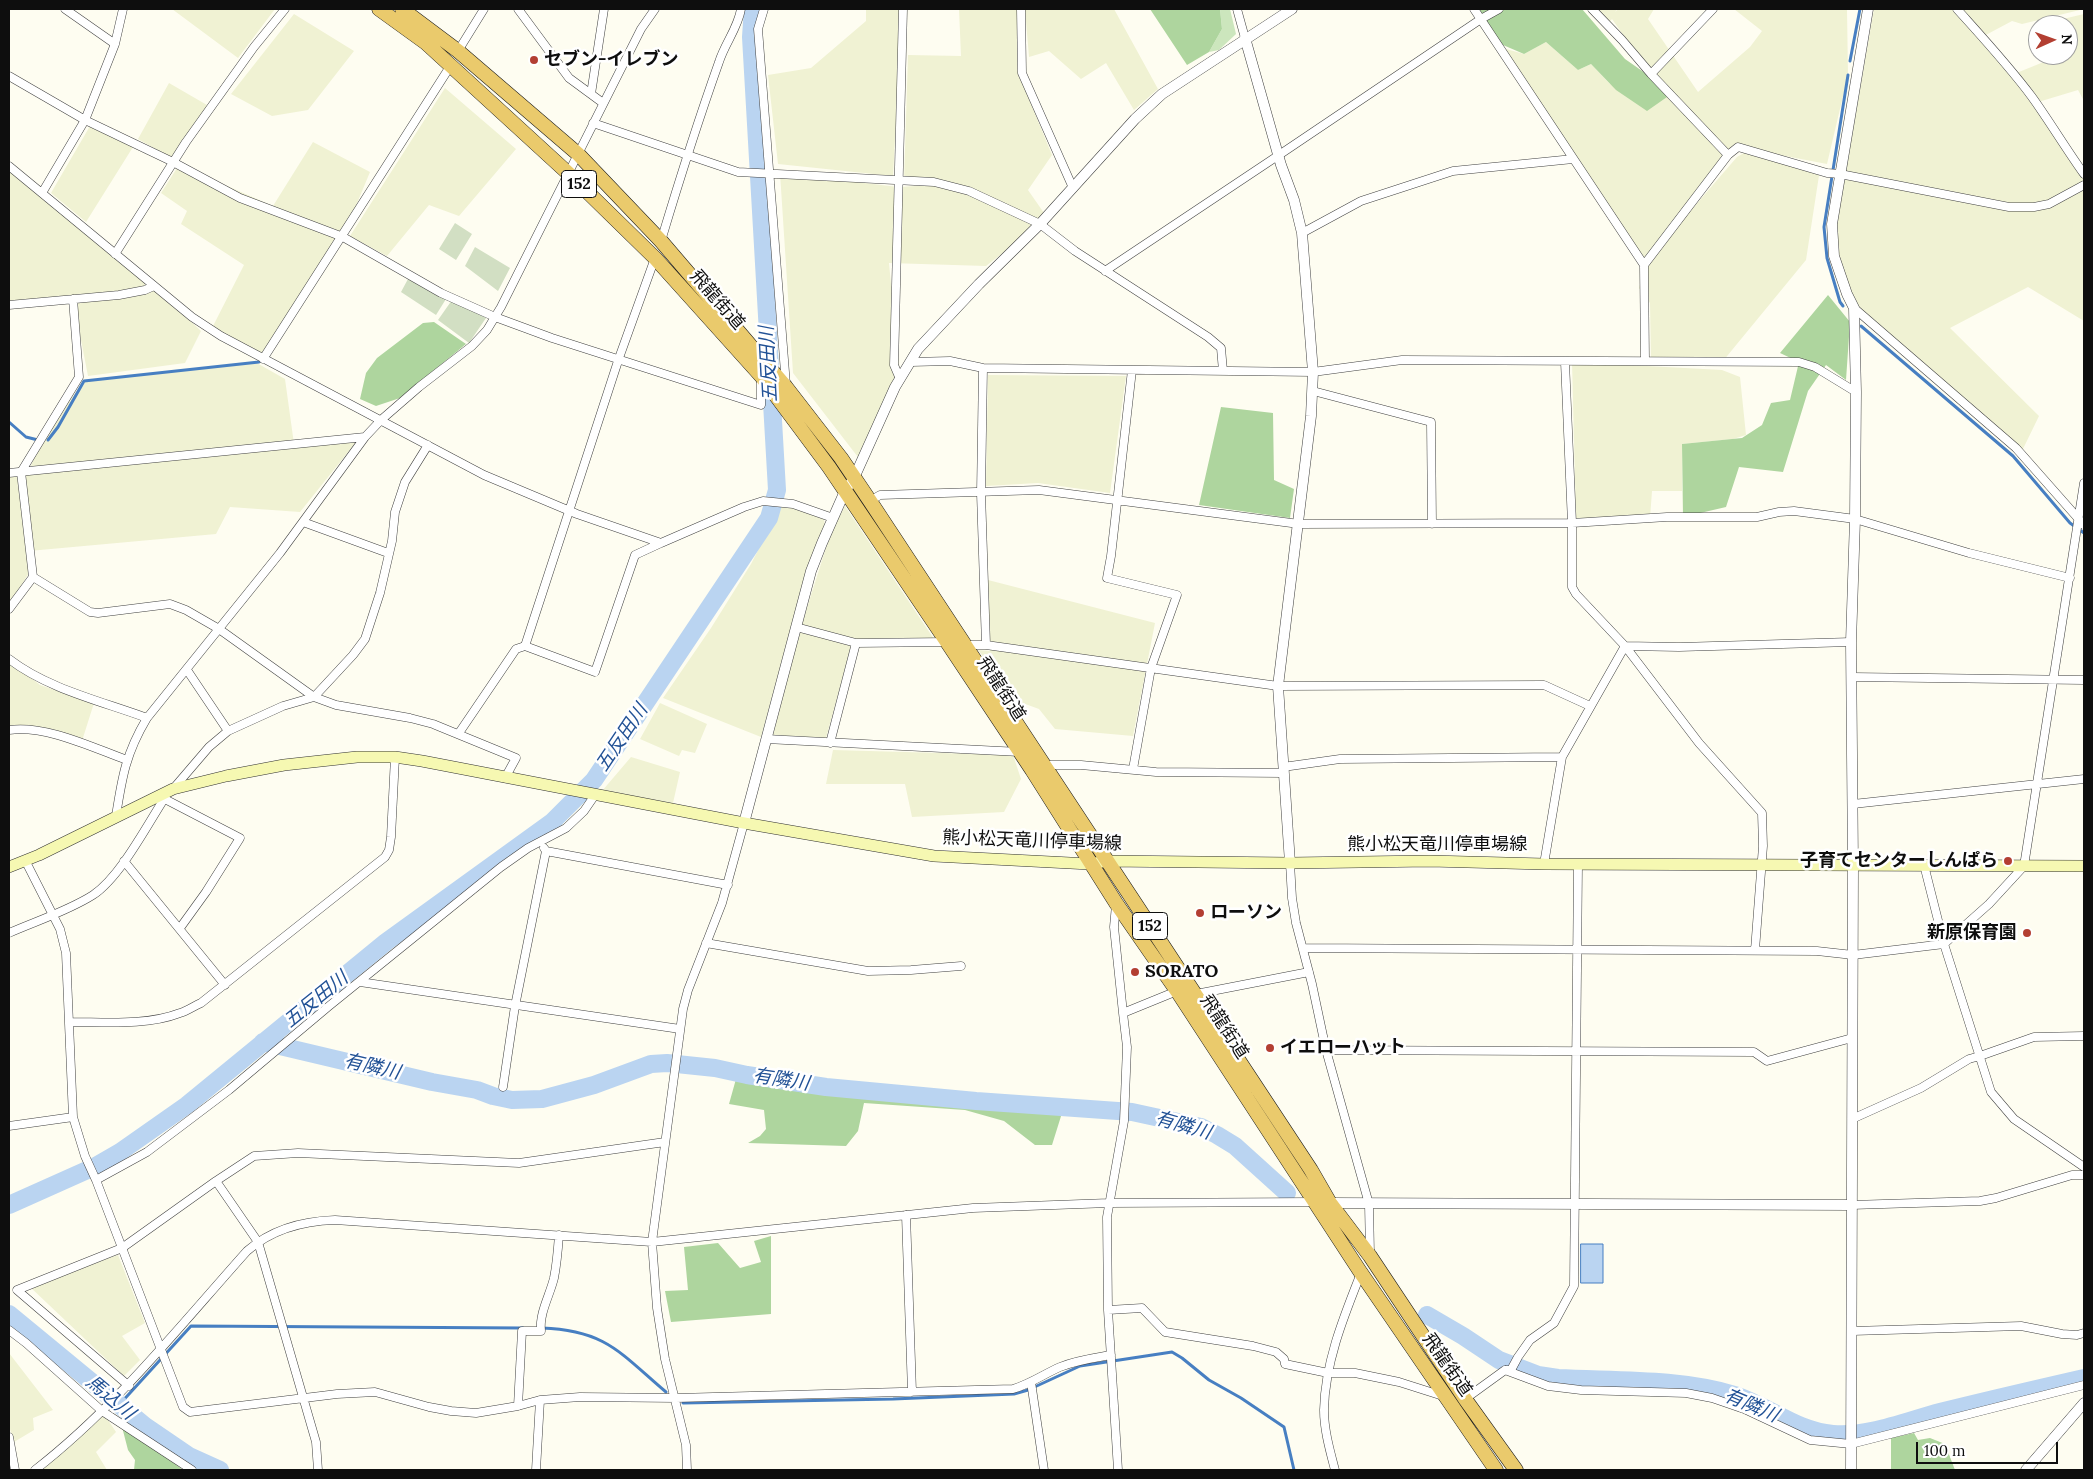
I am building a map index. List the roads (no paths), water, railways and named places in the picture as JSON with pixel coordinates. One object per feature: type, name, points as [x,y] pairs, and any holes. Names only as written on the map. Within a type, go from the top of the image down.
[{"type":"highway","name":"飛龍街道","points":[[379,9],[426,43],[451,65],[569,174],[655,258],[761,377],[785,408],[845,492],[947,642],[1116,903],[1323,1203],[1361,1273],[1496,1470]]},
{"type":"highway","name":"飛龍街道","points":[[402,9],[458,51],[578,154],[661,241],[784,385],[870,501],[964,646],[1046,766],[1311,1170],[1323,1203],[1370,1256],[1464,1399],[1516,1470]]},
{"type":"main road","name":"熊小松天竜川停車場線","points":[[9,866],[116,816],[162,797],[173,789],[226,776],[284,766],[357,757],[395,757],[744,823],[934,856],[1090,864],[1107,861],[1290,863],[1430,861],[1544,864],[2084,866]]},
{"type":"street","points":[[65,9],[115,44]]},
{"type":"street","points":[[42,194],[85,120],[115,44],[122,19],[122,9]]},
{"type":"street","points":[[115,254],[173,162],[254,47],[285,9]]},
{"type":"street","points":[[458,51],[484,9]]},
{"type":"street","points":[[518,9],[569,78],[604,103]]},
{"type":"street","points":[[592,94],[604,9]]},
{"type":"street","points":[[116,816],[121,778],[136,738],[148,718],[303,522],[365,437],[381,420],[472,346],[487,330],[569,174],[641,28],[655,9]]},
{"type":"street","points":[[661,241],[687,155],[722,52],[737,24],[741,9]]},
{"type":"street","points":[[764,9],[758,29],[767,173],[784,385]]},
{"type":"street","points":[[900,379],[894,365],[903,9]]},
{"type":"street","points":[[1021,9],[1022,73],[1073,188]]},
{"type":"street","points":[[1237,9],[1294,200],[1302,233],[1313,391],[1278,686],[1283,770],[1292,898],[1326,1050],[1369,1204],[1370,1256]]},
{"type":"street","points":[[687,1470],[686,1445],[665,1359],[657,1308],[652,1242],[680,1030],[688,990],[728,885],[811,571],[832,518],[854,478],[900,379],[918,349],[978,284],[1040,224],[1135,119],[1162,94],[1292,9]]},
{"type":"street","points":[[1474,9],[1572,159],[1644,264],[1645,361]]},
{"type":"street","points":[[1105,271],[1280,156],[1481,19],[1499,9]]},
{"type":"street","points":[[1592,9],[1728,155]]},
{"type":"street","points":[[1651,74],[1713,9]]},
{"type":"street","points":[[1868,9],[1838,174],[1832,224],[1834,256],[1847,294],[1854,308],[2016,448],[2079,525]]},
{"type":"street","points":[[1957,9],[2004,61],[2033,99],[2084,174]]},
{"type":"street","points":[[263,359],[451,65]]},
{"type":"street","points":[[9,76],[85,120],[173,162],[240,198],[342,237],[441,293],[495,317],[761,405],[761,377]]},
{"type":"street","points":[[593,124],[738,172],[898,182],[934,182],[969,190],[1040,224],[1105,271],[1208,337],[1221,348],[1223,371]]},
{"type":"street","points":[[1644,264],[1728,155],[1738,147],[1827,173],[2009,207],[2034,207],[2049,204],[2084,185]]},
{"type":"street","points":[[1302,233],[1361,201],[1454,171],[1572,159]]},
{"type":"street","points":[[9,166],[192,317],[221,336],[484,475],[569,511],[661,543]]},
{"type":"street","points":[[525,646],[619,358],[655,258]]},
{"type":"street","points":[[9,305],[145,290],[154,286]]},
{"type":"street","points":[[9,608],[33,577],[21,472],[79,377],[73,299]]},
{"type":"street","points":[[1851,1470],[1853,804],[1851,642],[1855,519],[1856,392],[1854,308]]},
{"type":"street","points":[[911,362],[950,361],[983,368],[1313,372],[1402,360],[1799,362],[1815,367],[1856,392]]},
{"type":"street","points":[[1566,362],[1572,523],[1572,587],[1576,594],[1625,646],[1699,743],[1762,813],[1764,821],[1762,864],[1755,950]]},
{"type":"street","points":[[983,368],[981,493],[986,645]]},
{"type":"street","points":[[1132,370],[1107,578],[1176,595],[1152,668],[1133,769]]},
{"type":"street","points":[[1313,391],[1431,422],[1432,524]]},
{"type":"street","points":[[9,473],[365,437]]},
{"type":"street","points":[[173,789],[209,747],[228,731],[283,706],[314,697],[353,655],[365,639],[380,593],[392,541],[395,512],[405,482],[428,445]]},
{"type":"street","points":[[1303,948],[1755,950],[1817,951],[1853,955],[1944,944],[1989,904],[2024,866],[2052,680],[2079,525],[2084,483]]},
{"type":"street","points":[[870,501],[880,495],[1039,490],[1298,524],[1572,523],[1667,517],[1757,517],[1794,511],[1855,519],[1917,539],[2070,578]]},
{"type":"street","points":[[458,733],[516,649],[525,646],[595,672],[635,555],[744,507],[763,501],[793,504],[832,518]]},
{"type":"street","points":[[303,522],[388,553]]},
{"type":"street","points":[[33,577],[90,612],[98,613],[170,604],[186,610],[219,629],[314,697],[336,705],[410,718],[458,733],[516,758],[506,778]]},
{"type":"street","points":[[796,627],[856,643],[947,642]]},
{"type":"street","points":[[1625,646],[1679,647],[1851,642]]},
{"type":"street","points":[[830,743],[856,643]]},
{"type":"street","points":[[964,646],[986,645],[1278,686],[1544,685],[1590,706]]},
{"type":"street","points":[[1544,864],[1562,757],[1625,646]]},
{"type":"street","points":[[9,659],[30,674],[148,718]]},
{"type":"street","points":[[187,670],[228,731]]},
{"type":"street","points":[[1852,677],[2084,680]]},
{"type":"street","points":[[9,730],[24,728],[41,730],[127,760]]},
{"type":"street","points":[[766,739],[1020,752]]},
{"type":"street","points":[[70,1022],[115,1022],[159,1019],[180,1013],[201,1003],[385,857],[389,850],[391,837],[395,757]]},
{"type":"street","points":[[1046,766],[1081,765],[1156,772],[1283,770],[1340,759],[1562,757]]},
{"type":"street","points":[[1853,804],[2084,779]]},
{"type":"street","points":[[96,1180],[147,1152],[229,1090],[274,1051],[501,867],[528,848],[566,828],[584,811],[593,794]]},
{"type":"street","points":[[9,933],[64,910],[94,894],[107,883],[124,862],[162,797],[240,838],[206,892],[180,928]]},
{"type":"street","points":[[503,1087],[515,1006],[546,851],[542,842]]},
{"type":"street","points":[[546,851],[728,885]]},
{"type":"street","points":[[25,860],[60,929],[66,953],[73,1117],[85,1156],[96,1180],[183,1407],[190,1412],[303,1398],[375,1392],[429,1407],[476,1413],[518,1406],[540,1400],[580,1397],[676,1398],[1013,1389],[1062,1366],[1081,1360],[1111,1355]]},
{"type":"street","points":[[124,862],[225,985]]},
{"type":"street","points":[[1464,1399],[1508,1370],[1530,1340],[1554,1323],[1574,1286],[1578,864]]},
{"type":"street","points":[[1924,865],[1944,944],[1991,1092],[2014,1119],[2084,1167]]},
{"type":"street","points":[[1116,903],[1114,928],[1127,1047],[1126,1104],[1107,1217],[1108,1310],[1118,1470]]},
{"type":"street","points":[[706,943],[788,959],[868,971],[961,966]]},
{"type":"street","points":[[1196,994],[1309,972]]},
{"type":"street","points":[[360,982],[680,1030]]},
{"type":"street","points":[[1123,1013],[1177,991]]},
{"type":"street","points":[[1852,1119],[1921,1088],[1970,1059],[2034,1037],[2084,1036]]},
{"type":"street","points":[[1326,1050],[1754,1052],[1766,1061],[1852,1038]]},
{"type":"street","points":[[9,1126],[73,1117]]},
{"type":"street","points":[[129,1386],[17,1290],[122,1248],[216,1180],[254,1156],[298,1153],[519,1163],[665,1142]]},
{"type":"street","points":[[35,1470],[66,1446],[129,1386],[246,1251],[258,1242],[292,1226],[314,1221],[328,1220],[652,1242],[983,1207],[1109,1203],[1851,1205],[1980,1202],[2072,1175],[2084,1175]]},
{"type":"street","points":[[216,1180],[258,1242],[316,1442],[318,1470]]},
{"type":"street","points":[[906,1215],[912,1392]]},
{"type":"street","points":[[518,1406],[522,1331],[540,1327],[558,1259],[559,1235]]},
{"type":"street","points":[[1335,1470],[1324,1410],[1328,1372],[1341,1324],[1361,1273]]},
{"type":"street","points":[[1108,1310],[1142,1308],[1165,1332],[1253,1346],[1276,1352],[1284,1358],[1285,1364],[1399,1382],[1448,1398]]},
{"type":"street","points":[[1852,1331],[2021,1326],[2062,1334],[2084,1333]]},
{"type":"street","points":[[9,1330],[104,1409],[192,1470]]},
{"type":"street","points":[[1508,1370],[1548,1386],[1686,1393],[1712,1398],[1744,1409],[1810,1440],[1851,1442],[2084,1385]]},
{"type":"street","points":[[1031,1382],[1044,1470]]},
{"type":"street","points":[[536,1470],[540,1400]]},
{"type":"street","points":[[2026,1470],[2084,1403]]},
{"type":"street","points":[[9,1437],[16,1470]]},
{"type":"water","points":[[1581,1244],[1603,1244],[1603,1283],[1581,1283]]},
{"type":"waterway","name":"五反田川","points":[[9,1205],[94,1167],[120,1152],[187,1105],[386,942],[552,822],[594,780],[769,518],[777,490],[751,37],[753,9]]},
{"type":"waterway","points":[[1850,61],[1860,9]]},
{"type":"waterway","points":[[1843,306],[1840,302],[1827,258],[1824,227],[1848,75]]},
{"type":"waterway","points":[[1861,326],[2013,456],[2070,523],[2084,533]]},
{"type":"waterway","points":[[48,440],[58,427],[84,381],[259,362]]},
{"type":"waterway","points":[[9,422],[26,437],[38,440]]},
{"type":"waterway","name":"有隣川","points":[[263,1042],[432,1082],[477,1090],[512,1100],[542,1099],[594,1085],[651,1064],[667,1063],[715,1068],[747,1075],[826,1087],[976,1101],[1132,1112],[1201,1127],[1217,1135],[1235,1146],[1287,1193]]},
{"type":"waterway","name":"馬込川","points":[[9,1314],[145,1426],[189,1456],[220,1470]]},
{"type":"waterway","name":"有隣川","points":[[1427,1315],[1499,1360],[1538,1375],[1558,1378],[1669,1383],[1713,1390],[1735,1395],[1807,1428],[1833,1434],[1873,1431],[1940,1412],[2084,1378]]},
{"type":"waterway","points":[[119,1405],[191,1326],[523,1328]]},
{"type":"waterway","points":[[542,1328],[582,1334],[611,1346],[666,1392]]},
{"type":"waterway","points":[[683,1403],[893,1399],[1014,1394],[1028,1390],[1080,1366],[1172,1352],[1209,1380],[1241,1398],[1284,1427],[1294,1470]]},
{"type":"place","name":"セブン-イレブン","points":[[534,60]]},
{"type":"place","name":"子育てセンターしんぱら","points":[[2008,861]]},
{"type":"place","name":"ローソン","points":[[1200,913]]},
{"type":"place","name":"新原保育園","points":[[2027,933]]},
{"type":"place","name":"SORATO","points":[[1135,972]]},
{"type":"place","name":"イエローハット","points":[[1270,1048]]}]
